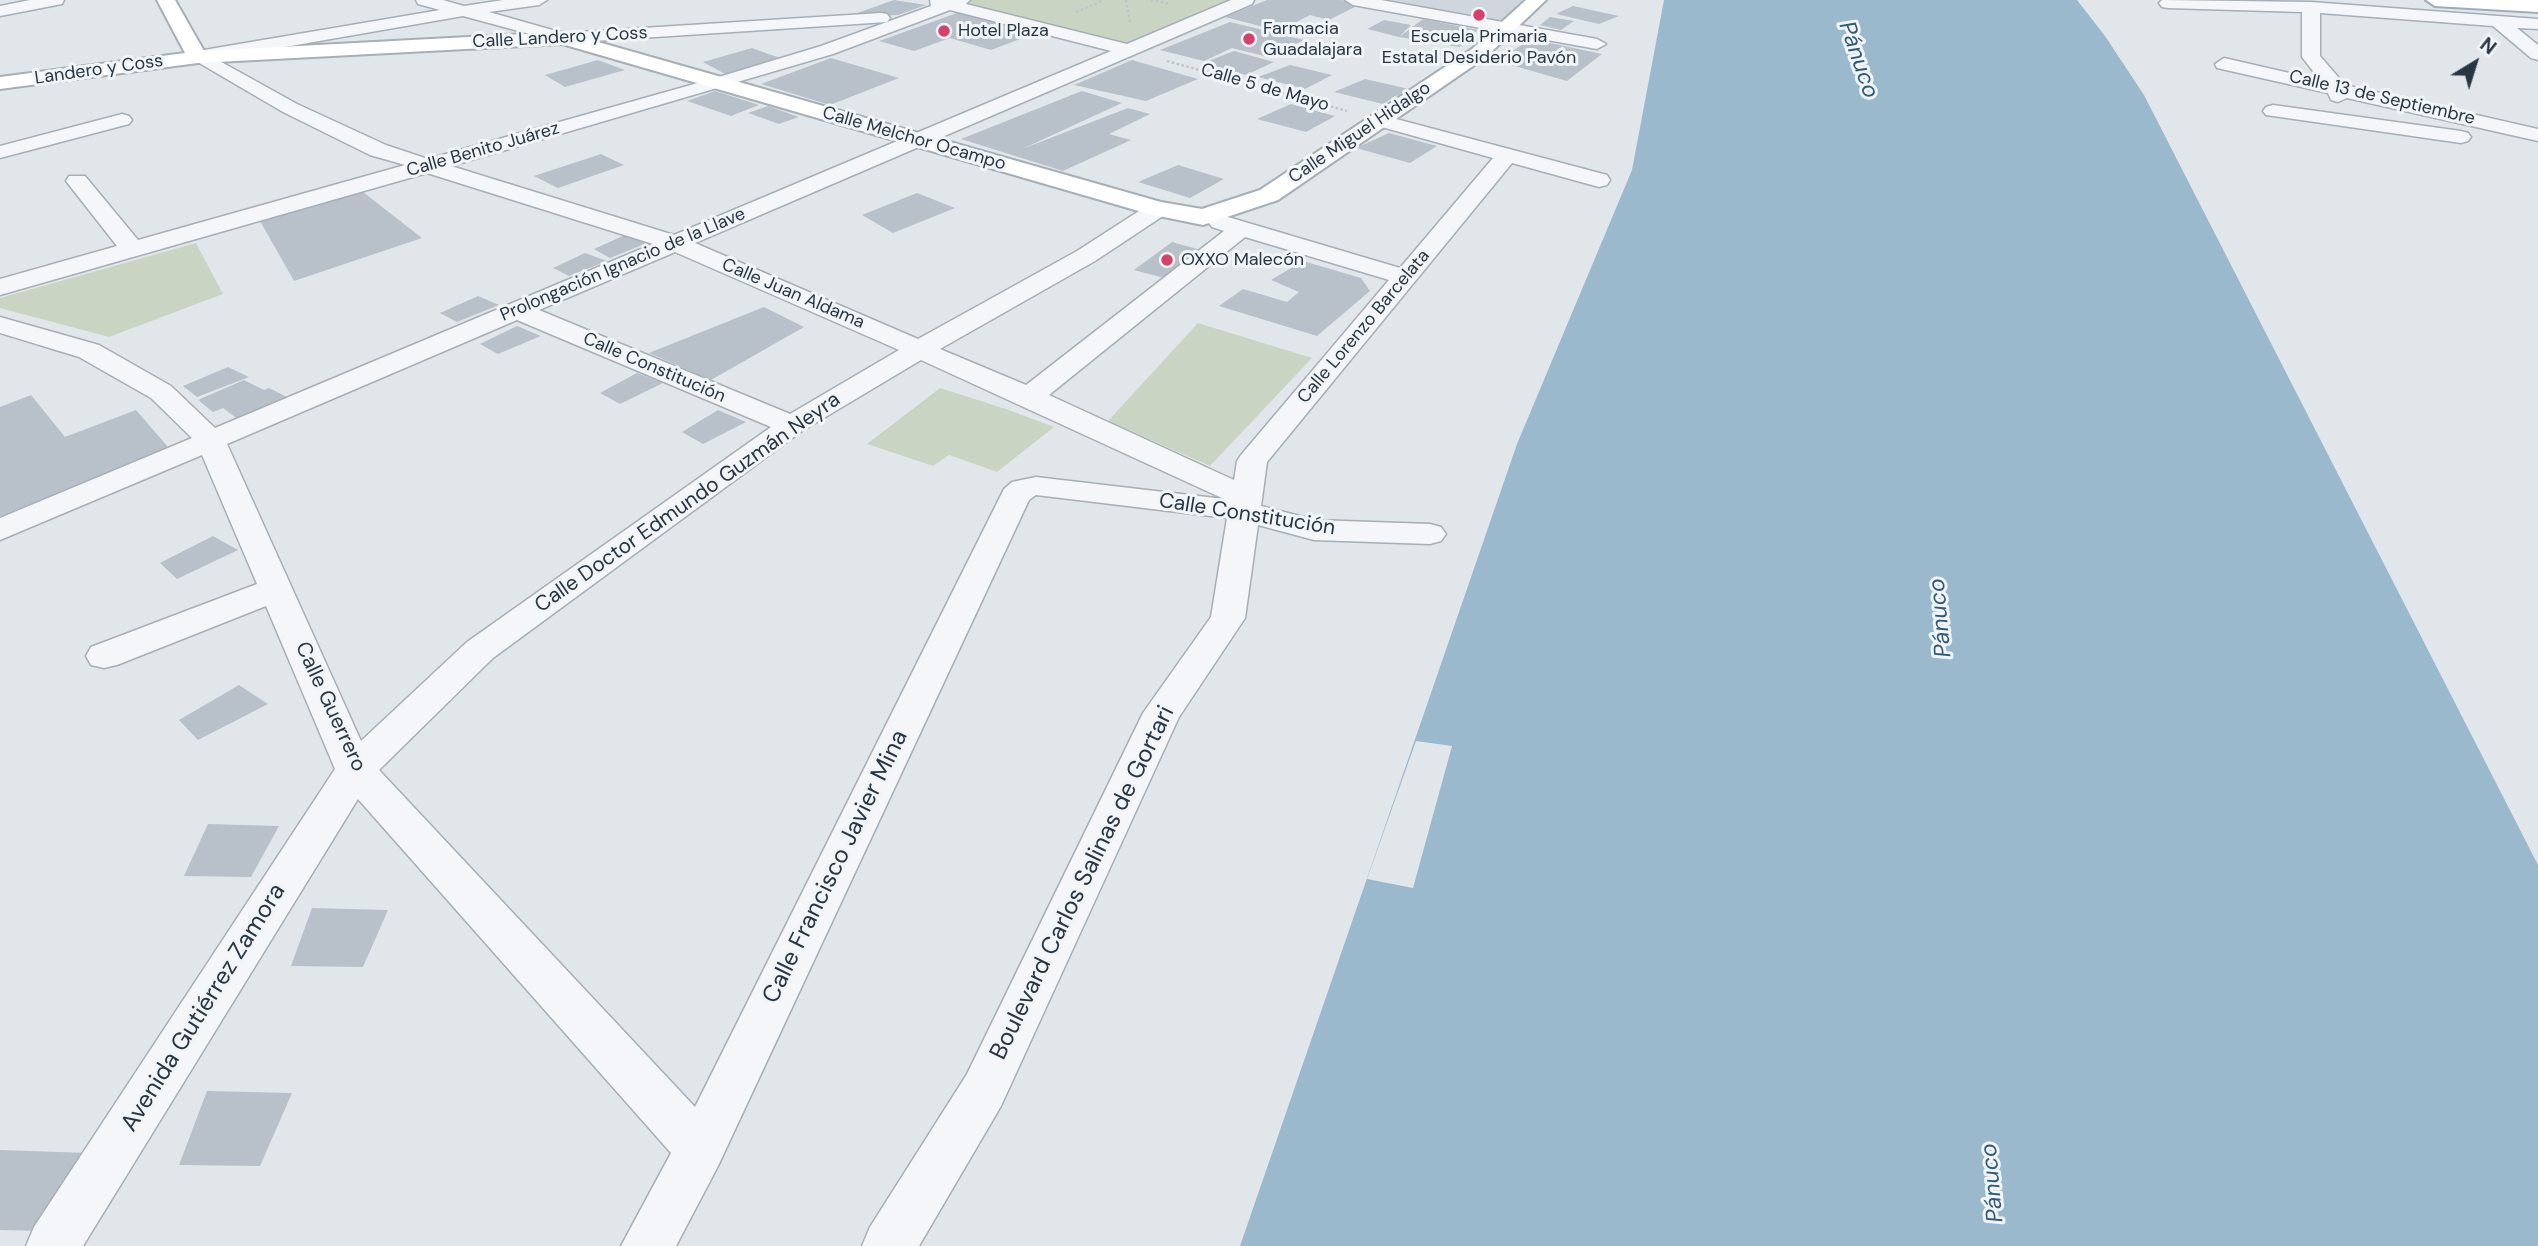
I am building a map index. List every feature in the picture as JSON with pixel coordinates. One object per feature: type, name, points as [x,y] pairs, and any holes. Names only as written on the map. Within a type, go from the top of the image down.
[{"type":"street","points":[[0,11],[56,0]]},
{"type":"street","points":[[166,0],[198,57],[539,0]]},
{"type":"street","name":"Calle Melchor Ocampo","points":[[424,0],[1158,209],[1203,217],[1405,277]]},
{"type":"street","name":"Prolongación Ignacio de la Llave","points":[[0,530],[1246,0]]},
{"type":"street","points":[[1353,0],[1597,44]]},
{"type":"street","name":"Calle Miguel Hidalgo","points":[[1203,217],[1269,195],[1479,53],[1537,0]]},
{"type":"street","points":[[2435,0],[2538,6]]},
{"type":"street","points":[[2168,3],[2311,7],[2538,24]]},
{"type":"street","points":[[941,5],[1129,50]]},
{"type":"street","name":"Calle Landero y Coss","points":[[198,57],[563,38],[941,5]]},
{"type":"street","name":"Calle Benito Juárez","points":[[0,287],[719,83],[827,50],[941,5]]},
{"type":"street","points":[[2311,7],[2311,57],[2337,88],[2341,120]]},
{"type":"street","points":[[2500,22],[2538,54]]},
{"type":"street","points":[[2518,38],[2538,40]]},
{"type":"street","name":"Landero y Coss","points":[[0,83],[198,57]]},
{"type":"street","name":"Calle Juan Aldama","points":[[198,57],[290,108],[378,150],[675,243],[1029,397],[1246,504]]},
{"type":"street","name":"Calle 13 de Septiembre","points":[[2224,64],[2538,135]]},
{"type":"street","points":[[2273,111],[2538,147]]},
{"type":"street","points":[[0,152],[122,120]]},
{"type":"street","points":[[1378,120],[1598,180]]},
{"type":"street","name":"Calle Lorenzo Barcelata","points":[[1246,504],[1252,461],[1507,155]]},
{"type":"street","points":[[77,181],[133,250]]},
{"type":"street","name":"Calle Doctor Edmundo Guzmán Neyra","points":[[355,770],[480,650],[792,425],[1086,256],[1158,209]]},
{"type":"street","points":[[1029,397],[1241,229]]},
{"type":"street","name":"Calle Constitución","points":[[516,310],[792,425]]},
{"type":"street","name":"Calle Guerrero","points":[[0,325],[89,351],[161,392],[210,439],[355,770],[700,1149]]},
{"type":"street","name":"Calle Constitución","points":[[1023,489],[1036,485],[1246,504],[1314,530],[1430,534]]},
{"type":"street","name":"Calle Francisco Javier Mina","points":[[648,1246],[700,1149],[1016,496],[1023,489]]},
{"type":"street","name":"Boulevard Carlos Salinas de Gortari","points":[[889,1246],[984,1090],[1163,713],[1228,618],[1246,504]]},
{"type":"street","points":[[104,656],[276,589]]},
{"type":"street","name":"Avenida Gutiérrez Zamora","points":[[53,1246],[355,770]]},
{"type":"path","name":"Calle 5 de Mayo","points":[[1129,50],[1378,120]]},
{"type":"shaded area","name":"Escuela Primaria Estatal Desiderio Pavón","points":[[1353,0],[1542,0],[1510,30]]},
{"type":"green space","points":[[962,0],[1246,0],[1129,50],[950,5]]},
{"type":"green space","points":[[196,243],[223,294],[109,337],[0,308],[0,298]]},
{"type":"green space","points":[[1198,323],[1312,358],[1210,466],[1108,421]]},
{"type":"green space","points":[[940,388],[1054,427],[997,472],[949,455],[933,466],[867,444]]},
{"type":"water","name":"Pánuco","points":[[1664,0],[2077,0],[2105,36],[2144,95],[2538,865],[2538,1246],[1240,1246],[1517,444],[1632,170]]},
{"type":"pier","points":[[1416,741],[1452,746],[1413,888],[1367,879]]},
{"type":"building","points":[[894,0],[926,5],[898,15],[846,17]]},
{"type":"building","points":[[1267,0],[1341,0],[1361,4],[1329,20],[1310,15],[1279,31],[1225,17]]},
{"type":"building","points":[[1573,6],[1619,16],[1599,24],[1556,14]]},
{"type":"building","name":"Hotel Plaza","points":[[960,12],[1036,33],[991,50],[950,38],[914,51],[879,41]]},
{"type":"building","points":[[1550,17],[1574,21],[1561,30],[1540,25]]},
{"type":"building","points":[[1423,19],[1478,30],[1460,47],[1399,37]]},
{"type":"building","points":[[1384,20],[1411,25],[1399,37],[1367,29]]},
{"type":"building","name":"Farmacia Guadalajara","points":[[1230,22],[1304,40],[1268,57],[1232,48],[1204,61],[1160,50]]},
{"type":"building","points":[[1531,39],[1602,54],[1567,81],[1497,61]]},
{"type":"building","points":[[752,48],[780,58],[725,74],[703,62]]},
{"type":"building","points":[[1234,51],[1274,62],[1246,75],[1201,64]]},
{"type":"building","points":[[831,58],[899,78],[830,105],[761,84]]},
{"type":"building","points":[[598,60],[625,70],[565,87],[545,75]]},
{"type":"building","points":[[1132,60],[1198,79],[1146,101],[1074,85]]},
{"type":"building","points":[[1290,65],[1332,75],[1305,89],[1258,77]]},
{"type":"building","points":[[1365,79],[1409,89],[1383,104],[1334,92]]},
{"type":"building","points":[[715,91],[759,105],[731,116],[687,101]]},
{"type":"building","points":[[1082,91],[1122,103],[1022,149],[1128,108],[1150,114],[1109,134],[1131,140],[1063,171],[961,139]]},
{"type":"building","points":[[1291,104],[1335,116],[1306,132],[1257,119]]},
{"type":"building","points":[[768,106],[799,117],[779,124],[748,113]]},
{"type":"building","points":[[1389,133],[1437,146],[1410,163],[1356,148]]},
{"type":"building","points":[[601,154],[624,165],[558,188],[534,176]]},
{"type":"building","points":[[1178,165],[1224,179],[1190,198],[1138,182]]},
{"type":"building","points":[[363,192],[422,238],[294,281],[260,221]]},
{"type":"building","points":[[917,193],[955,208],[893,233],[862,215]]},
{"type":"building","points":[[625,235],[647,243],[610,258],[594,249]]},
{"type":"building","name":"OXXO Malecón","points":[[1172,242],[1201,250],[1164,278],[1134,270]]},
{"type":"building","points":[[585,253],[607,261],[569,276],[553,268]]},
{"type":"building","points":[[1303,261],[1361,278],[1370,291],[1317,336],[1219,306],[1243,289],[1287,302],[1299,292],[1271,280]]},
{"type":"building","points":[[478,296],[499,305],[457,322],[440,313]]},
{"type":"building","points":[[764,307],[804,327],[711,380],[649,353]]},
{"type":"building","points":[[517,326],[541,336],[498,354],[480,344]]},
{"type":"building","points":[[228,367],[249,377],[197,397],[183,386]]},
{"type":"building","points":[[637,373],[663,383],[620,404],[600,393]]},
{"type":"building","points":[[244,380],[291,399],[239,420],[223,408],[213,412],[198,400]]},
{"type":"building","points":[[31,395],[65,437],[136,410],[168,447],[0,517],[0,407]]},
{"type":"building","points":[[718,410],[746,422],[703,444],[682,432]]},
{"type":"building","points":[[213,536],[238,550],[177,579],[160,563]]},
{"type":"building","points":[[239,685],[268,704],[198,740],[179,720]]},
{"type":"building","points":[[208,824],[279,826],[251,877],[184,876]]},
{"type":"building","points":[[312,908],[388,910],[363,967],[291,966]]},
{"type":"building","points":[[207,1091],[292,1093],[260,1166],[179,1165]]},
{"type":"building","points":[[0,1150],[87,1153],[44,1231],[0,1230]]},
{"type":"place","name":"Escuela Primaria Estatal Desiderio Pavón","points":[[1479,15]]},
{"type":"place","name":"Hotel Plaza","points":[[944,31]]},
{"type":"place","name":"Farmacia Guadalajara","points":[[1249,39]]},
{"type":"place","name":"OXXO Malecón","points":[[1167,260]]}]
